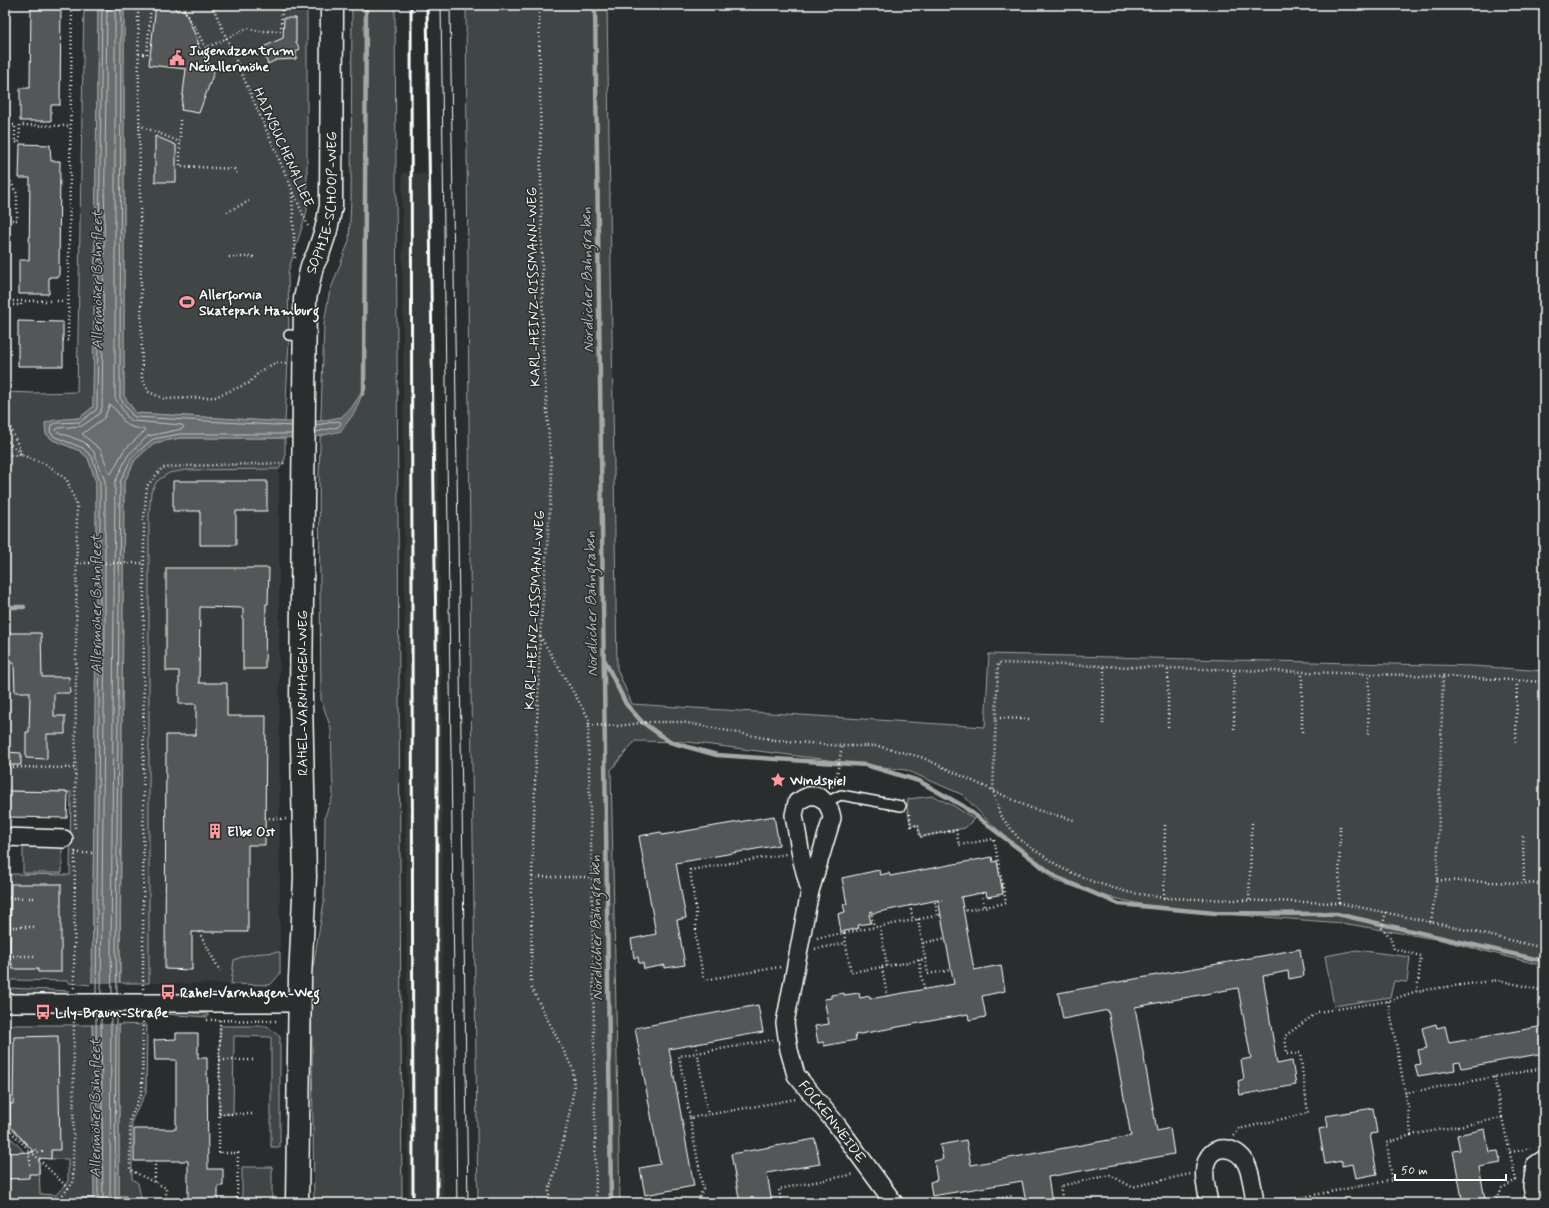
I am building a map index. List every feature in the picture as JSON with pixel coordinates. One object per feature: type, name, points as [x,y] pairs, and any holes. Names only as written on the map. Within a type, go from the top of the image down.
[{"type":"street","name":"SOPHIE-SCHOOP-WEG","points":[[303,400],[304,363],[296,335],[312,266],[318,254],[326,230],[331,206],[332,5]]},
{"type":"street","name":"RAHEL-VARNHAGEN-WEG","points":[[297,1203],[300,1003],[305,877],[301,700],[303,400]]},
{"type":"street","name":"FOCKENWEIDE","points":[[810,891],[800,851],[794,815],[797,802],[809,796],[821,798],[826,802],[831,810],[832,818],[810,891],[785,1023],[789,1050],[796,1075],[894,1203]]},
{"type":"street","points":[[5,837],[71,839]]},
{"type":"street","points":[[5,1003],[300,1003]]},
{"type":"street","points":[[1209,1203],[1205,1171],[1206,1162],[1214,1151],[1224,1149],[1234,1150],[1246,1162],[1255,1203]]},
{"type":"street","points":[[1535,1203],[1532,1186],[1535,1165],[1541,1153]]},
{"type":"lane","points":[[826,802],[841,795],[902,806]]},
{"type":"path","points":[[5,109],[7,5]]},
{"type":"path","points":[[63,340],[68,340],[72,5]]},
{"type":"path","points":[[138,5],[142,378],[150,392],[165,399],[215,397],[249,383],[260,371],[275,363],[304,363]]},
{"type":"path","points":[[139,54],[147,54],[151,5]]},
{"type":"path","points":[[182,5],[206,48],[248,28],[257,31],[282,31],[282,8]]},
{"type":"path","name":"HAINBUCHENALLEE","points":[[212,5],[313,237],[318,254]]},
{"type":"path","name":"KARL-HEINZ-RISSMANN-WEG","points":[[540,5],[543,352],[552,482],[540,636],[532,877],[531,987],[573,1069],[574,1089],[549,1192],[550,1203]]},
{"type":"path","points":[[180,120],[180,166],[234,169],[238,175]]},
{"type":"path","points":[[5,125],[70,126]]},
{"type":"path","points":[[15,125],[15,142],[20,143],[20,125]]},
{"type":"path","points":[[139,125],[180,142]]},
{"type":"path","points":[[5,171],[17,194],[17,220],[5,220]]},
{"type":"path","points":[[292,190],[296,260]]},
{"type":"path","points":[[227,212],[249,201]]},
{"type":"path","points":[[229,257],[257,257]]},
{"type":"path","points":[[5,301],[69,301]]},
{"type":"path","points":[[5,305],[21,305],[21,301]]},
{"type":"path","points":[[5,417],[9,423],[22,455]]},
{"type":"path","points":[[5,439],[22,455]]},
{"type":"path","points":[[5,455],[22,455],[48,465],[67,480],[77,506],[76,768],[71,839],[75,853],[73,1183],[58,1200],[5,1199]]},
{"type":"path","points":[[166,1203],[166,1188],[130,1170],[130,1119],[142,1092],[144,518],[147,486],[162,468],[303,460]]},
{"type":"path","points":[[77,563],[144,563]]},
{"type":"path","points":[[540,636],[588,717],[589,725],[596,1203]]},
{"type":"path","points":[[1544,682],[1443,676],[998,663],[993,791],[1000,815],[1020,840],[1063,869],[1094,882],[1127,892],[1164,898],[1339,903],[1386,912],[1544,948]]},
{"type":"path","points":[[1103,724],[1104,666]]},
{"type":"path","points":[[1168,668],[1168,726]]},
{"type":"path","points":[[1234,670],[1234,729]]},
{"type":"path","points":[[1302,672],[1302,732]]},
{"type":"path","points":[[1368,734],[1369,674]]},
{"type":"path","points":[[1431,922],[1437,880],[1443,676]]},
{"type":"path","points":[[1516,742],[1517,680]]},
{"type":"path","points":[[996,718],[1030,719]]},
{"type":"path","points":[[589,725],[618,726],[648,722],[682,722],[775,740],[842,746],[878,746],[921,757],[1033,809],[1074,820]]},
{"type":"path","points":[[837,774],[842,746]]},
{"type":"path","points":[[5,767],[76,768]]},
{"type":"path","points":[[902,806],[907,808],[911,826],[918,825],[920,837],[956,830],[959,845],[994,839],[1006,903],[964,911]]},
{"type":"path","points":[[265,818],[287,819]]},
{"type":"path","points":[[1164,898],[1165,822]]},
{"type":"path","points":[[1249,900],[1252,823]]},
{"type":"path","points":[[1339,903],[1340,826]]},
{"type":"path","points":[[1524,836],[1524,883]]},
{"type":"path","points":[[796,964],[704,980],[696,940],[696,911],[690,870],[800,851]]},
{"type":"path","points":[[75,853],[94,853]]},
{"type":"path","points":[[532,877],[592,877]]},
{"type":"path","points":[[1437,880],[1544,884]]},
{"type":"path","points":[[982,893],[984,907]]},
{"type":"path","points":[[5,898],[36,898]]},
{"type":"path","points":[[937,915],[935,902],[942,900]]},
{"type":"path","points":[[910,905],[913,920]]},
{"type":"path","points":[[871,911],[874,927]]},
{"type":"path","points":[[1386,912],[1383,918],[1382,928],[1390,937],[1394,949],[1421,956],[1417,991]]},
{"type":"path","points":[[801,941],[941,915]]},
{"type":"path","points":[[918,919],[928,974],[951,970]]},
{"type":"path","points":[[880,926],[887,966]]},
{"type":"path","points":[[5,927],[36,927]]},
{"type":"path","points":[[199,932],[220,971]]},
{"type":"path","points":[[844,933],[851,972],[926,959]]},
{"type":"path","points":[[923,943],[946,938]]},
{"type":"path","points":[[820,948],[846,943]]},
{"type":"path","points":[[5,956],[36,956]]},
{"type":"path","points":[[919,960],[924,989]]},
{"type":"path","points":[[882,967],[887,996]]},
{"type":"path","points":[[1224,1149],[1239,1129],[1308,1113],[1300,1053],[1287,1054],[1285,1036],[1318,1012],[1388,1001],[1417,991],[1498,980],[1544,991]]},
{"type":"path","points":[[1388,1001],[1411,1135]]},
{"type":"path","points":[[220,1003],[219,1153],[238,1153],[238,1203]]},
{"type":"path","points":[[697,1203],[703,1189],[679,1056],[787,1037]]},
{"type":"path","points":[[696,1044],[708,1115]]},
{"type":"path","points":[[220,1060],[254,1060]]},
{"type":"path","points":[[1405,1093],[1544,1068]]},
{"type":"path","points":[[1494,1077],[1516,1180]]},
{"type":"path","points":[[690,1118],[813,1096]]},
{"type":"path","points":[[219,1114],[254,1114]]},
{"type":"path","points":[[1272,1203],[1392,1180],[1387,1143],[1411,1135],[1502,1118]]},
{"type":"path","points":[[10,1123],[6,1128],[69,1189]]},
{"type":"path","points":[[29,1164],[30,1158],[28,1155],[34,1149],[37,1152],[42,1152],[42,1150]]},
{"type":"path","points":[[1510,1152],[1541,1153]]},
{"type":"path","points":[[155,1160],[155,1182]]},
{"type":"path","points":[[781,1203],[779,1189],[871,1171]]},
{"type":"path","points":[[1063,1203],[1060,1186],[1110,1175],[1132,1187],[1205,1171]]},
{"type":"path","points":[[1516,1180],[1532,1186]]},
{"type":"path","points":[[1495,1203],[1502,1188],[1516,1180]]},
{"type":"path","points":[[975,1203],[1012,1196]]},
{"type":"shaded area","points":[[84,5],[98,5],[93,407],[79,418],[55,420],[45,423],[46,434],[53,440],[80,451],[88,458],[96,482],[92,985],[69,983],[69,981],[12,980],[9,977],[10,874],[70,875],[71,792],[5,791],[5,392],[77,392]]},
{"type":"shaded area","points":[[124,5],[307,5],[307,211],[288,272],[289,340],[285,422],[136,413],[124,396]]},
{"type":"shaded area","points":[[352,5],[395,5],[402,1203],[314,1203],[311,978],[324,902],[325,816],[333,795],[331,729],[321,699],[319,474],[324,324],[329,294],[349,241],[351,199]]},
{"type":"shaded area","points":[[466,5],[607,5],[617,669],[632,704],[985,727],[989,654],[1473,666],[1544,671],[1544,966],[1441,940],[1342,923],[1162,909],[1105,896],[1055,881],[985,818],[963,795],[906,770],[688,742],[635,741],[611,770],[620,1203],[478,1203],[471,692]]},
{"type":"shaded area","points":[[402,173],[432,174],[431,234],[438,469],[442,720],[443,1203],[408,1203]]},
{"type":"shaded area","points":[[180,438],[285,438],[285,459],[279,469],[186,470],[169,473],[157,481],[151,492],[149,516],[149,983],[120,983],[124,483],[135,460],[154,443]]},
{"type":"shaded area","points":[[279,469],[280,974],[270,985],[149,983],[149,516],[151,492],[157,481],[169,473],[186,470]]},
{"type":"shaded area","points":[[933,796],[954,806],[974,819],[965,828],[920,837],[918,825],[911,826],[907,808],[908,799]]},
{"type":"shaded area","points":[[23,843],[62,843],[62,873],[23,873]]},
{"type":"shaded area","points":[[1357,950],[1410,957],[1407,982],[1394,981],[1390,997],[1334,1006],[1325,956]]},
{"type":"shaded area","points":[[280,952],[280,974],[270,985],[231,984],[234,960],[262,953]]},
{"type":"shaded area","points":[[9,988],[69,991],[69,995],[11,994]]},
{"type":"shaded area","points":[[149,1011],[208,1014],[208,1017],[149,1013]]},
{"type":"shaded area","points":[[119,1024],[147,1025],[146,1093],[132,1120],[132,1179],[138,1183],[142,1203],[127,1203],[126,1196],[119,1196]]},
{"type":"shaded area","points":[[10,1025],[92,1025],[94,1198],[85,1198],[74,1203],[5,1203],[5,1138],[9,1142],[12,1139],[39,1168],[40,1194],[56,1195],[68,1181],[68,1159],[51,1159],[51,1151],[37,1151],[33,1146],[29,1147],[19,1137],[23,1133],[8,1118]]},
{"type":"shaded area","points":[[220,1026],[267,1026],[280,1037],[280,1147],[271,1147],[271,1037],[234,1036],[233,1114],[219,1114]]},
{"type":"shaded area","points":[[242,1167],[272,1167],[272,1203],[242,1203]]},
{"type":"water","name":"Allermöher Bahnfleet","points":[[98,5],[124,5],[124,396],[136,413],[285,422],[320,421],[341,417],[352,407],[364,389],[355,412],[341,431],[320,436],[285,438],[180,438],[154,443],[135,460],[124,483],[119,1196],[126,1196],[127,1203],[74,1203],[79,1199],[94,1198],[92,985],[96,482],[88,458],[80,451],[53,440],[46,434],[45,423],[55,420],[79,418],[93,407]]},
{"type":"pier","points":[[90,983],[122,983],[121,1024],[90,1024]]},
{"type":"building","points":[[31,5],[61,5],[60,105],[51,105],[51,121],[20,121],[20,88],[30,88]]},
{"type":"building","name":"Jugendzentrum Neuallermöhe","points":[[156,5],[173,5],[177,11],[184,9],[199,44],[197,44],[214,72],[199,113],[181,110],[186,69],[149,65]]},
{"type":"building","points":[[284,18],[296,18],[296,42],[300,49],[296,52],[296,59],[276,60],[268,64],[261,48],[283,38]]},
{"type":"building","points":[[155,136],[176,145],[176,182],[155,182]]},
{"type":"building","points":[[20,144],[50,145],[51,161],[60,161],[59,277],[49,277],[49,294],[19,294],[19,260],[29,260],[30,178],[19,178]]},
{"type":"building","points":[[18,321],[63,322],[63,366],[18,366]]},
{"type":"building","points":[[173,481],[267,481],[267,511],[236,511],[236,545],[200,545],[200,511],[173,511]]},
{"type":"building","name":"Elbe Ost","points":[[166,568],[269,568],[268,604],[266,604],[265,669],[243,669],[243,608],[200,607],[199,683],[227,683],[227,716],[266,716],[265,845],[248,845],[248,932],[192,932],[192,970],[165,969],[166,735],[196,735],[196,704],[179,704],[179,671],[166,671]]},
{"type":"building","points":[[5,633],[41,633],[42,677],[69,677],[70,693],[54,693],[54,716],[65,716],[65,734],[47,734],[47,759],[26,758],[26,732],[29,732],[30,692],[15,692],[14,663],[5,663]]},
{"type":"building","points":[[5,752],[21,753],[21,765],[5,765]]},
{"type":"building","points":[[5,791],[68,792],[67,818],[5,817]]},
{"type":"building","points":[[774,816],[779,845],[676,863],[686,918],[677,920],[685,965],[665,968],[665,965],[644,969],[643,963],[639,963],[638,957],[634,958],[631,939],[656,934],[639,836],[661,832],[662,835]]},
{"type":"building","points":[[992,857],[993,862],[997,861],[1003,894],[987,897],[986,892],[961,897],[974,970],[1001,965],[1005,991],[982,996],[986,1017],[969,1020],[968,1014],[855,1035],[856,1040],[824,1046],[824,1042],[818,1043],[815,1026],[829,1024],[824,999],[831,998],[831,995],[859,993],[860,998],[870,996],[870,999],[954,984],[938,900],[869,914],[871,923],[858,925],[859,928],[841,932],[838,914],[845,912],[843,904],[847,904],[842,878],[879,870],[880,875],[889,873],[890,876]]},
{"type":"building","points":[[11,884],[61,884],[61,972],[38,972],[38,969],[12,969],[12,963],[10,963]]},
{"type":"building","points":[[1300,949],[1304,976],[1289,979],[1288,971],[1263,976],[1277,1064],[1292,1061],[1296,1085],[1240,1095],[1238,1081],[1244,1079],[1241,1060],[1251,1058],[1238,988],[1135,1007],[1157,1131],[1170,1128],[1174,1154],[1048,1177],[1052,1203],[1026,1203],[1022,1181],[932,1196],[930,1182],[937,1180],[934,1161],[943,1159],[940,1145],[966,1140],[971,1165],[1131,1136],[1108,1010],[1063,1019],[1058,993]]},
{"type":"building","points":[[758,1005],[763,1032],[669,1049],[694,1186],[645,1195],[640,1168],[660,1164],[635,1028]]},
{"type":"building","points":[[1436,1024],[1437,1028],[1445,1026],[1449,1043],[1544,1026],[1544,1053],[1462,1068],[1460,1062],[1454,1063],[1455,1070],[1418,1076],[1415,1065],[1421,1064],[1418,1050],[1427,1048],[1422,1028]]},
{"type":"building","points":[[176,1033],[198,1033],[198,1058],[207,1058],[208,1169],[223,1169],[223,1186],[218,1186],[218,1203],[188,1203],[188,1161],[134,1161],[134,1129],[176,1129],[176,1060],[155,1060],[154,1040],[176,1039]]},
{"type":"building","points":[[58,1036],[60,1150],[51,1150],[51,1159],[39,1158],[39,1174],[29,1174],[29,1178],[5,1179],[5,1153],[34,1152],[10,1126],[10,1104],[13,1104],[14,1037]]},
{"type":"building","points":[[1373,1108],[1377,1133],[1370,1134],[1377,1174],[1356,1178],[1353,1164],[1342,1166],[1342,1161],[1325,1164],[1319,1129],[1328,1127],[1326,1116]]},
{"type":"building","points":[[1485,1129],[1489,1152],[1498,1151],[1501,1163],[1479,1167],[1485,1199],[1463,1203],[1453,1151],[1460,1150],[1457,1135]]},
{"type":"building","points":[[815,1139],[820,1164],[767,1173],[772,1203],[740,1203],[731,1154]]},
{"type":"waterway","points":[[362,394],[364,389],[366,5]]},
{"type":"waterway","name":"Nördlicher Bahngraben","points":[[595,5],[611,1203]]},
{"type":"waterway","points":[[5,607],[24,607]]},
{"type":"waterway","points":[[605,661],[626,704],[642,722],[670,742],[717,755],[866,765],[919,781],[963,806],[1056,877],[1119,904],[1215,913],[1337,914],[1544,961]]},
{"type":"tram line","points":[[441,5],[457,1203]]},
{"type":"tram line","points":[[450,5],[468,1203]]},
{"type":"railway","points":[[411,5],[413,1203]]},
{"type":"railway","points":[[427,5],[437,705],[437,1203]]},
{"type":"place","name":"Jugendzentrum Neuallermöhe","points":[[177,58]]},
{"type":"place","name":"Allerfornia Skatepark Hamburg","points":[[187,302]]},
{"type":"place","name":"Windspiel","points":[[778,780]]},
{"type":"place","name":"Elbe Ost","points":[[215,831]]},
{"type":"place","name":"Rahel-Varnhagen-Weg","points":[[168,992]]},
{"type":"place","name":"Lily-Braun-Straße","points":[[43,1012]]}]
